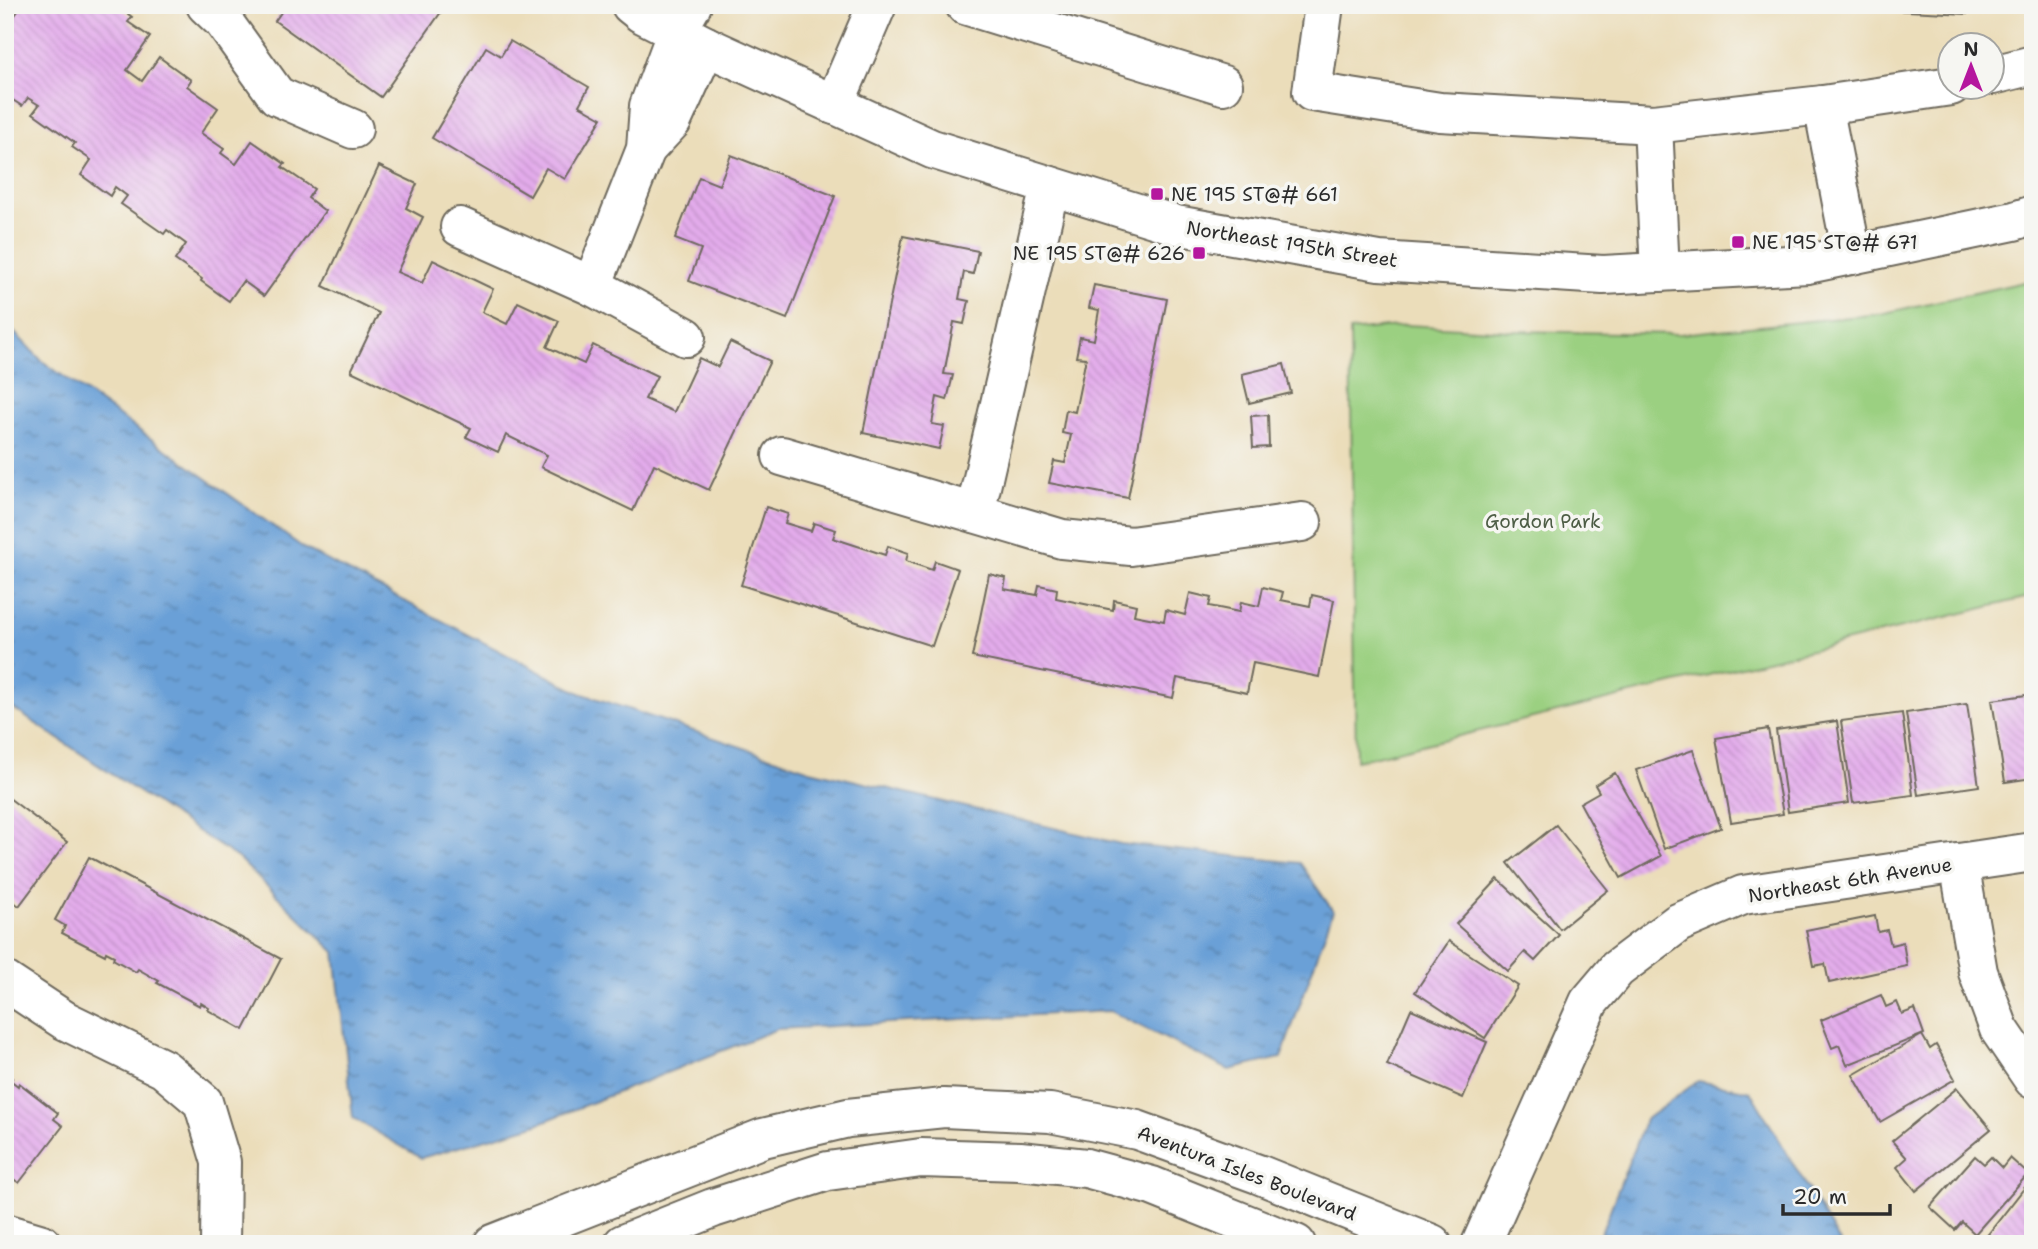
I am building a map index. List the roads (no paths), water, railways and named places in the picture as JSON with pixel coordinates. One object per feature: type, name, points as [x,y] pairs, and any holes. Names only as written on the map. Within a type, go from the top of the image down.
[{"type":"street","name":"Northeast 195th Street","points":[[631,5],[641,13],[692,27],[834,105],[932,149],[1176,225],[1379,261],[1603,275],[1808,264],[2033,215]]},
{"type":"street","points":[[834,105],[877,5]]},
{"type":"street","points":[[965,5],[1223,85]]},
{"type":"street","points":[[1324,5],[1312,92],[1440,112],[1653,124],[1823,105],[1937,88]]},
{"type":"street","points":[[221,11],[277,96],[353,129]]},
{"type":"street","points":[[592,286],[646,149],[649,106],[692,27]]},
{"type":"street","points":[[2007,72],[2033,65]]},
{"type":"street","points":[[1823,105],[1852,255]]},
{"type":"street","points":[[1653,124],[1660,272]]},
{"type":"street","points":[[975,513],[1050,186]]},
{"type":"street","points":[[460,227],[592,286],[686,337]]},
{"type":"street","points":[[782,456],[1062,539],[1132,546],[1302,522]]},
{"type":"street","name":"Northeast 6th Avenue","points":[[1481,1244],[1589,1002],[1617,969],[1678,923],[1743,895],[2033,852]]},
{"type":"street","points":[[1959,863],[1978,972],[1999,1029],[2033,1079]]},
{"type":"street","points":[[5,981],[64,1020],[164,1069],[203,1102],[220,1162],[220,1244]]},
{"type":"street","name":"Aventura Isles Boulevard","points":[[493,1244],[763,1138],[848,1118],[944,1108],[1050,1113],[1137,1130],[1258,1174],[1432,1244]]},
{"type":"street","points":[[623,1244],[713,1208],[828,1171],[921,1158],[1020,1161],[1086,1168],[1152,1186],[1296,1244]]},
{"type":"street","points":[[5,1233],[41,1244]]},
{"type":"water","points":[[5,323],[42,361],[305,549],[580,693],[810,770],[1121,844],[1300,863],[1333,911],[1281,1058],[1229,1070],[1110,1011],[777,1029],[535,1125],[421,1158],[353,1118],[335,952],[239,859],[5,703]]},
{"type":"water","points":[[1698,1081],[1750,1091],[1841,1244],[1597,1244],[1645,1120]]},
{"type":"place","name":"NE 195 ST@# 661","points":[[1157,194]]},
{"type":"place","name":"NE 195 ST@# 671","points":[[1738,242]]},
{"type":"place","name":"NE 195 ST@# 626","points":[[1199,253]]},
{"type":"park label","name":"Gordon Park","points":[[1543,521]]}]
